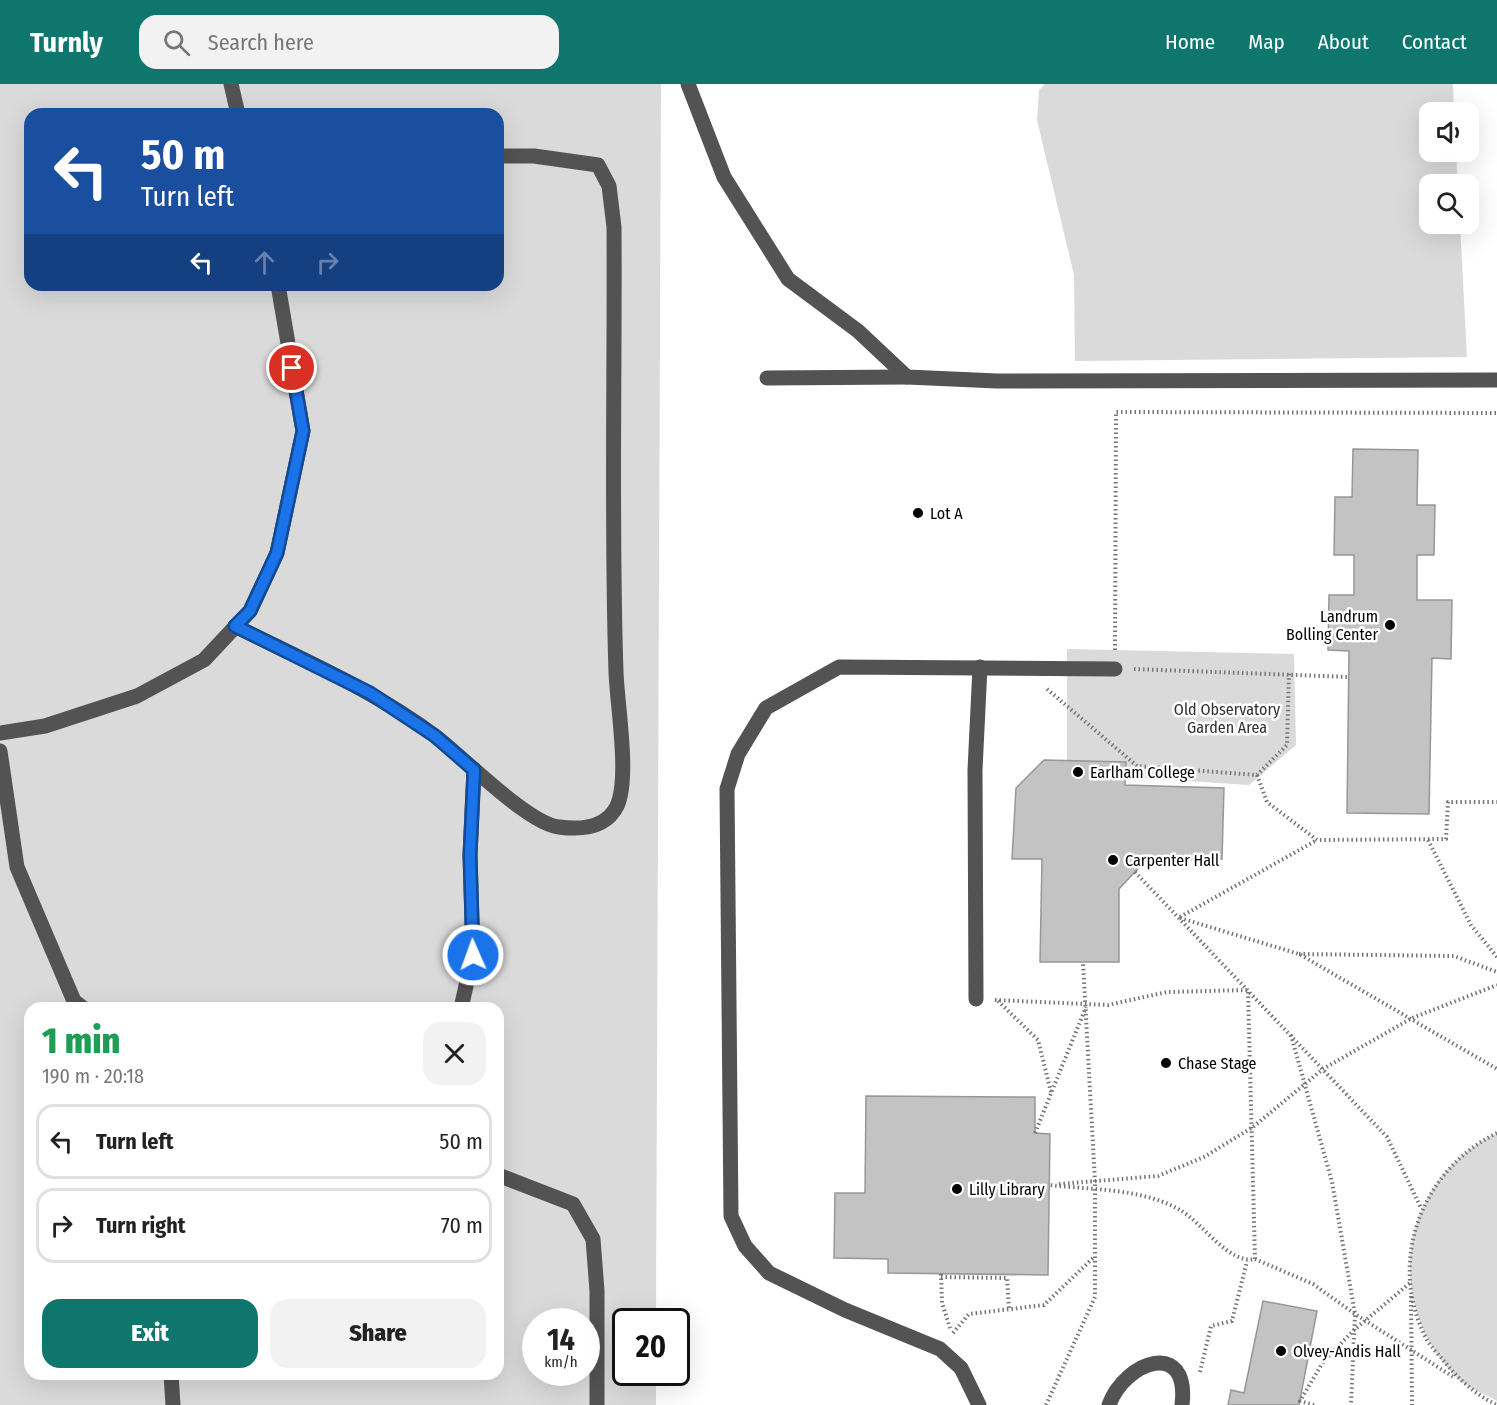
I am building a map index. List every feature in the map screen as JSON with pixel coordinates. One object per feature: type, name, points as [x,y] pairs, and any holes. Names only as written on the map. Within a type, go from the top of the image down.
[{"type":"street","points":[[231,84],[237,108]]},
{"type":"street","points":[[688,84],[724,177],[788,279],[858,331],[907,377]]},
{"type":"street","points":[[235,626],[370,693],[435,736],[517,805],[556,827],[591,827],[606,821],[618,804],[622,771],[616,672],[614,227],[609,186],[598,165],[534,156],[504,156]]},
{"type":"street","points":[[0,733],[45,726],[137,696],[204,660],[250,611],[277,553],[303,431],[279,291]]},
{"type":"street","points":[[767,378],[907,377],[997,381],[1497,380]]},
{"type":"street","points":[[980,1405],[961,1368],[940,1348],[845,1310],[769,1274],[745,1246],[731,1216],[727,789],[738,754],[766,708],[839,667],[1115,669]]},
{"type":"street","points":[[976,999],[975,770],[981,667]]},
{"type":"street","points":[[0,751],[17,867],[75,1002]]},
{"type":"street","points":[[462,1002],[473,955],[470,855],[474,770]]},
{"type":"street","points":[[504,1177],[573,1204],[593,1239],[597,1291],[597,1405]]},
{"type":"street","points":[[1109,1405],[1124,1379],[1138,1368],[1155,1364],[1171,1365],[1181,1373],[1184,1385],[1182,1405]]},
{"type":"street","points":[[171,1380],[173,1405]]},
{"type":"path","points":[[1349,677],[1289,673],[1115,669],[1116,412],[1497,413]]},
{"type":"path","points":[[1022,668],[1137,766],[1257,775],[1287,746],[1289,673]]},
{"type":"path","points":[[1257,775],[1267,802],[1317,840]]},
{"type":"path","points":[[1180,918],[1317,840],[1446,839],[1448,802],[1497,802]]},
{"type":"path","points":[[1427,839],[1471,925],[1497,957]]},
{"type":"path","points":[[1135,872],[1386,1137],[1421,1208]]},
{"type":"path","points":[[1180,918],[1299,954],[1497,1069]]},
{"type":"path","points":[[1299,954],[1454,956],[1497,972]]},
{"type":"path","points":[[1046,1405],[1095,1297],[1095,1182],[1083,962]]},
{"type":"path","points":[[1497,985],[1412,1018],[1323,1069],[1253,1127],[1204,1157],[1158,1176],[1049,1185],[1134,1193],[1181,1210],[1235,1256],[1247,1261],[1255,1259],[1313,1284],[1411,1351],[1497,1405]]},
{"type":"path","points":[[976,999],[1108,1005],[1167,992],[1248,990]]},
{"type":"path","points":[[1248,990],[1255,1259]]},
{"type":"path","points":[[997,1001],[1038,1040],[1051,1093]]},
{"type":"path","points":[[1035,1133],[1087,1004]]},
{"type":"path","points":[[1291,1035],[1332,1182],[1355,1314],[1351,1405]]},
{"type":"path","points":[[1412,1405],[1411,1244],[1421,1208],[1444,1172],[1476,1143],[1497,1133]]},
{"type":"path","points":[[940,1348],[969,1314],[1044,1305],[1094,1256]]},
{"type":"path","points":[[1198,1378],[1211,1326],[1232,1321],[1247,1261]]},
{"type":"path","points":[[952,1335],[942,1303],[941,1276],[1007,1278],[1009,1309]]},
{"type":"path","points":[[1314,1405],[1300,1401],[1323,1362],[1365,1320],[1410,1283]]},
{"type":"path","points":[[1411,1292],[1427,1340],[1458,1380]]},
{"type":"green space","points":[[0,84],[661,84],[656,1308],[612,1308],[612,1386],[656,1386],[656,1405],[0,1405]]},
{"type":"green space","points":[[1045,84],[1453,84],[1454,102],[1419,102],[1419,162],[1457,162],[1457,174],[1419,174],[1419,234],[1461,234],[1467,357],[1075,361],[1074,275],[1037,120],[1039,90]]},
{"type":"green space","name":"Old Observatory Garden Area","points":[[1067,649],[1294,654],[1296,745],[1249,785],[1067,773]]},
{"type":"green space","points":[[1497,1133],[1497,1401],[1461,1382],[1433,1348],[1417,1314],[1410,1279],[1412,1245],[1421,1211],[1439,1180],[1464,1154]]},
{"type":"building","name":"Landrum Bolling Center","points":[[1353,449],[1418,450],[1417,505],[1435,505],[1434,555],[1417,555],[1417,600],[1452,600],[1451,659],[1432,658],[1429,814],[1347,813],[1349,651],[1328,650],[1329,595],[1354,595],[1354,555],[1334,555],[1335,497],[1352,497]]},
{"type":"building","name":"Carpenter Hall","points":[[1044,760],[1126,762],[1125,785],[1224,788],[1222,859],[1145,861],[1119,889],[1119,962],[1040,962],[1042,859],[1012,859],[1016,788]]},
{"type":"building","name":"Lilly Library","points":[[866,1096],[1035,1097],[1035,1133],[1050,1134],[1048,1275],[888,1273],[888,1259],[834,1258],[835,1193],[865,1193]]},
{"type":"building","name":"Olvey-Andis Hall","points":[[1263,1301],[1317,1311],[1299,1405],[1228,1405],[1231,1390],[1244,1393]]},
{"type":"place","name":"Lot A","points":[[918,513]]},
{"type":"place","name":"Landrum Bolling Center","points":[[1390,625]]},
{"type":"place","name":"Earlham College","points":[[1078,772]]},
{"type":"place","name":"Carpenter Hall","points":[[1113,860]]},
{"type":"place","name":"Chase Stage","points":[[1166,1063]]},
{"type":"place","name":"Lilly Library","points":[[957,1189]]},
{"type":"place","name":"Olvey-Andis Hall","points":[[1281,1351]]},
{"type":"route","points":[[292,368],[303,431],[277,553],[250,611],[235,626],[370,693],[435,736],[474,770],[470,855],[473,955]]}]
